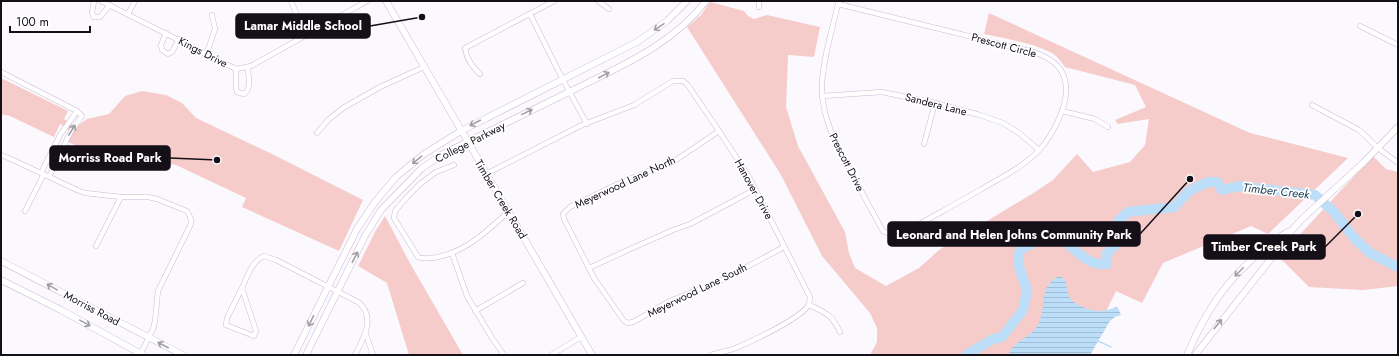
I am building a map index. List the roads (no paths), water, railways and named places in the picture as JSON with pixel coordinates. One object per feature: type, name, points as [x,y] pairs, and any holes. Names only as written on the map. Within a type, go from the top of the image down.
[{"type":"main road","name":"Timber Creek Road","points":[[386,1],[592,355]]},
{"type":"main road","name":"College Parkway","points":[[294,355],[357,229],[375,202],[396,178],[419,158],[461,131],[637,42],[667,21],[687,1]]},
{"type":"main road","name":"College Parkway","points":[[306,355],[365,236],[381,210],[421,169],[441,154],[569,92],[658,46],[686,24],[706,1]]},
{"type":"main road","points":[[1195,355],[1291,231],[1398,127]]},
{"type":"main road","points":[[1187,355],[1211,307],[1230,280],[1255,256],[1282,235],[1291,231]]},
{"type":"main road","name":"Morriss Road","points":[[1,261],[183,355]]},
{"type":"main road","name":"Morriss Road","points":[[1,280],[61,310],[141,355]]},
{"type":"street","points":[[94,1],[92,13],[94,17],[100,17],[110,5]]},
{"type":"street","name":"Kings Drive","points":[[100,1],[179,39],[236,69],[248,68],[367,1]]},
{"type":"street","points":[[128,14],[135,1]]},
{"type":"street","points":[[291,1],[307,35]]},
{"type":"street","points":[[480,74],[466,57],[465,48],[554,1]]},
{"type":"street","points":[[598,1],[609,9]]},
{"type":"street","points":[[759,1],[759,7]]},
{"type":"street","name":"Prescott Drive","points":[[839,3],[825,57],[822,84],[822,96],[827,122],[835,144],[883,231],[894,236],[900,235]]},
{"type":"street","name":"Prescott Circle","points":[[839,3],[1040,54],[1056,63],[1062,71],[1066,88],[1062,111],[1052,132],[1039,150],[1014,170],[900,235]]},
{"type":"street","points":[[486,174],[587,124],[562,80],[530,14]]},
{"type":"street","points":[[207,53],[215,29],[212,15]]},
{"type":"street","points":[[1360,26],[1398,45]]},
{"type":"street","points":[[166,33],[161,45],[162,50],[165,53],[168,54],[172,52],[179,39]]},
{"type":"street","points":[[317,133],[328,120],[344,108],[386,84],[424,67]]},
{"type":"street","points":[[236,69],[237,92],[244,94],[247,92],[249,87],[248,68]]},
{"type":"street","points":[[1,72],[77,111],[82,116],[45,175],[25,211]]},
{"type":"street","name":"Hanover Drive","points":[[587,124],[634,105],[674,81],[683,81],[687,84],[749,177],[754,190],[810,297],[809,305]]},
{"type":"street","name":"Sandera Lane","points":[[822,96],[882,92],[935,103],[1003,123],[1019,133],[1039,150]]},
{"type":"street","points":[[924,144],[935,103]]},
{"type":"street","points":[[1312,105],[1359,130],[1398,164]]},
{"type":"street","points":[[45,175],[60,135],[77,111]]},
{"type":"street","points":[[1062,111],[1095,119],[1108,127]]},
{"type":"street","name":"Meyerwood Lane North","points":[[589,268],[564,219],[563,214],[570,207],[622,182],[676,160],[719,131]]},
{"type":"street","points":[[1,155],[85,193],[121,198],[153,197],[182,209],[190,214],[191,224],[158,291],[155,321],[141,355]]},
{"type":"street","points":[[454,165],[436,172],[420,184],[395,211],[394,218],[418,257],[423,259],[452,254],[481,236],[508,212]]},
{"type":"street","points":[[589,268],[647,241],[690,224],[754,190]]},
{"type":"street","points":[[96,246],[121,198]]},
{"type":"street","name":"Meyerwood Lane South","points":[[589,268],[624,321],[628,323],[633,322],[670,301],[724,278],[784,248]]},
{"type":"street","points":[[452,254],[467,296],[504,355]]},
{"type":"street","points":[[242,288],[256,332],[254,336],[226,325],[227,318],[242,288],[255,263],[258,259],[264,256],[276,260],[358,302],[366,311],[368,320],[366,334],[355,355]]},
{"type":"street","points":[[475,310],[523,283]]},
{"type":"street","points":[[712,355],[756,339],[800,314],[809,305],[831,317],[840,332]]},
{"type":"street","points":[[366,334],[373,355]]},
{"type":"street","points":[[551,355],[581,337]]},
{"type":"water","points":[[1060,276],[1066,282],[1069,296],[1078,305],[1087,309],[1100,311],[1116,307],[1121,315],[1110,321],[1090,355],[1008,355],[1014,346],[1031,333],[1038,325],[1041,318],[1046,291],[1053,280]]},
{"type":"waterway","name":"Timber Creek","points":[[966,355],[993,339],[1002,337],[1023,310],[1027,291],[1019,266],[1018,256],[1021,249],[1030,245],[1035,235],[1047,230],[1061,239],[1083,257],[1094,263],[1107,264],[1107,253],[1116,245],[1118,239],[1116,228],[1119,220],[1128,212],[1174,207],[1189,191],[1208,182],[1217,182],[1222,190],[1239,186],[1315,195],[1334,212],[1354,238],[1370,253],[1398,267]]},
{"type":"waterway","points":[[1098,341],[1111,347]]},
{"type":"place","name":"Lamar Middle School","points":[[422,17]]},
{"type":"place","name":"Morriss Road Park","points":[[217,160]]},
{"type":"place","name":"Leonard and Helen Johns Community Park","points":[[1190,179]]},
{"type":"place","name":"Timber Creek Park","points":[[1358,214]]}]
